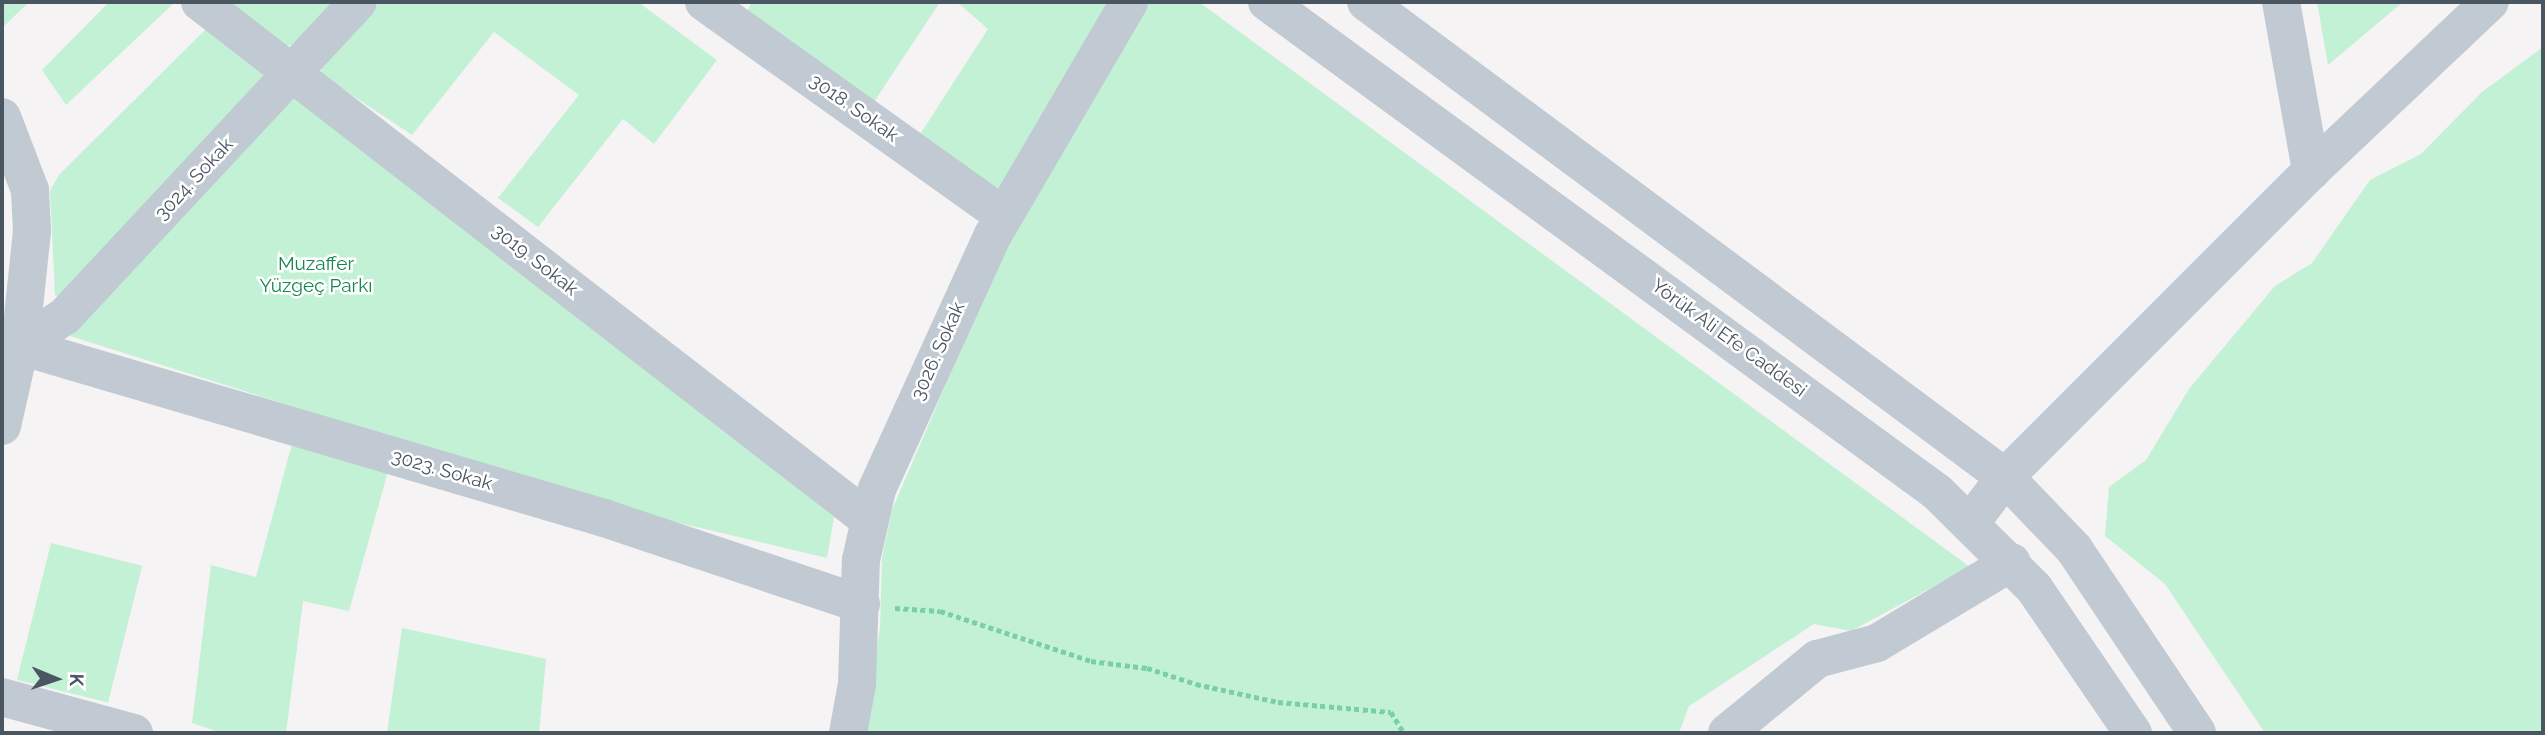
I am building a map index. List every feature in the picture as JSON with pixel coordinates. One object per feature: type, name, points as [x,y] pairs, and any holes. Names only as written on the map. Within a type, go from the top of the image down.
[{"type":"street","name":"3019. Sokak","points":[[200,2],[869,519]]},
{"type":"street","name":"3024. Sokak","points":[[20,346],[65,316],[358,2]]},
{"type":"street","name":"3018. Sokak","points":[[704,2],[1003,215]]},
{"type":"street","name":"3026. Sokak","points":[[848,733],[857,684],[861,560],[869,519],[904,428],[1003,215],[1129,2]]},
{"type":"street","name":"Yörük Ali Efe Caddesi","points":[[1267,2],[1902,463],[1972,521],[2012,562],[2045,602],[2133,733]]},
{"type":"street","points":[[1366,2],[2004,477],[2074,549],[2197,733]]},
{"type":"street","points":[[2281,2],[2311,171]]},
{"type":"street","points":[[1972,521],[2004,477],[2311,171],[2490,2]]},
{"type":"street","points":[[2,117],[30,190],[31,274],[20,346],[2,426]]},
{"type":"street","name":"3023. Sokak","points":[[20,346],[604,518],[861,611]]},
{"type":"street","points":[[1727,733],[1817,659],[1877,643],[2012,562]]},
{"type":"street","points":[[2,697],[134,733]]},
{"type":"path","points":[[861,611],[940,611],[1091,662],[1147,668],[1196,684],[1278,702],[1391,712],[1404,733]]},
{"type":"green space","points":[[2,2],[29,2],[2,28]]},
{"type":"green space","points":[[109,2],[175,2],[66,105],[42,70]]},
{"type":"green space","points":[[224,2],[341,2],[303,43],[286,46]]},
{"type":"green space","points":[[377,2],[638,2],[717,60],[654,144],[623,119],[538,227],[498,198],[579,95],[494,32],[412,135],[322,75],[321,66]]},
{"type":"green space","points":[[752,2],[940,2],[870,108],[746,13]]},
{"type":"green space","points":[[957,2],[1113,2],[1004,189],[990,190],[917,139],[988,29]]},
{"type":"green space","points":[[1139,2],[1199,2],[1970,567],[1851,631],[1814,624],[1689,706],[1679,733],[865,733],[880,628],[882,558],[892,510],[1022,207]]},
{"type":"green space","points":[[2317,2],[2403,2],[2328,65]]},
{"type":"green space","points":[[212,23],[270,74],[64,299],[55,295],[50,191],[59,175]]},
{"type":"green space","points":[[2543,47],[2543,733],[2265,733],[2165,584],[2105,536],[2109,487],[2146,460],[2189,389],[2275,286],[2312,263],[2370,180],[2421,154],[2482,92]]},
{"type":"green space","name":"Muzaffer Yüzgeç Parkı","points":[[293,95],[305,96],[834,517],[827,558],[604,505],[70,336]]},
{"type":"green space","points":[[293,440],[389,468],[349,611],[303,601],[286,733],[222,733],[192,723],[211,565],[256,577]]},
{"type":"green space","points":[[51,543],[142,566],[108,703],[17,680]]},
{"type":"green space","points":[[402,628],[546,659],[539,733],[387,733]]}]
